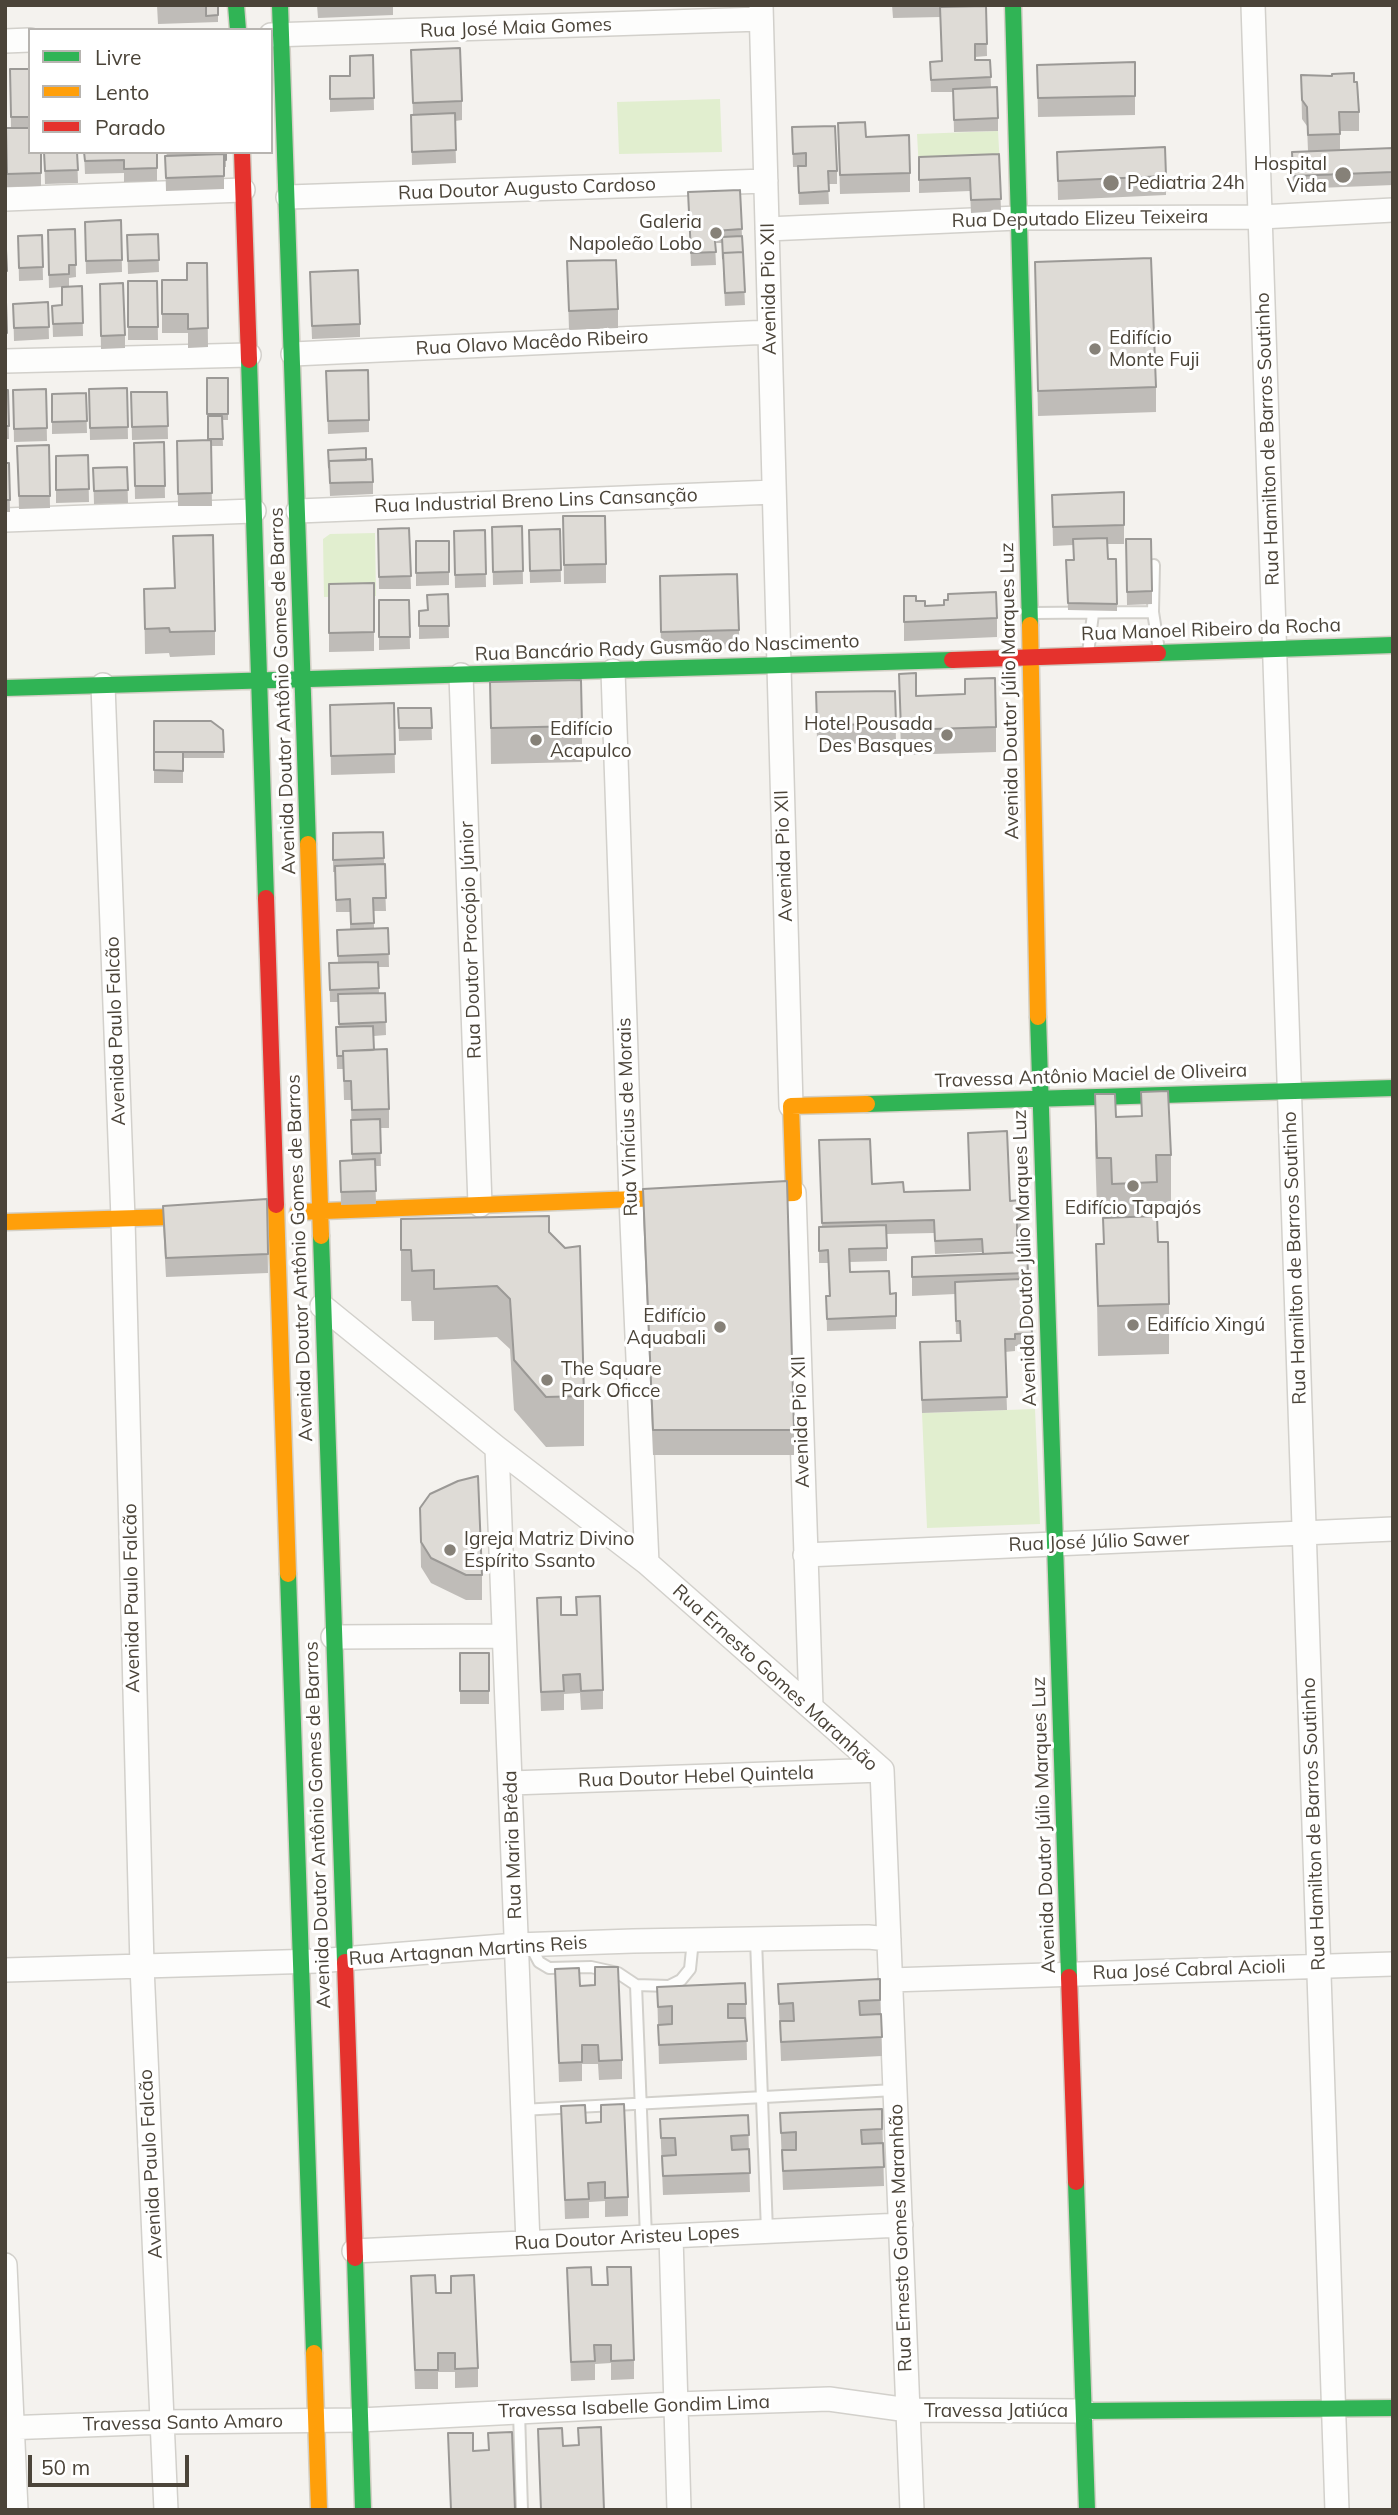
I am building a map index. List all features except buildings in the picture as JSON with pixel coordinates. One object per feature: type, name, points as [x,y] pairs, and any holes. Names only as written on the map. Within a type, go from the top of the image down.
[{"type":"street","points":[[236,5],[238,28]]},
{"type":"street","name":"Avenida Doutor Antônio Gomes de Barros","points":[[280,5],[277,35],[288,197],[254,511],[271,1213],[302,1962],[319,2510]]},
{"type":"street","name":"Avenida Doutor Júlio Marques Luz","points":[[1013,5],[1040,1098],[1087,2510]]},
{"type":"street","name":"Rua Hamilton de Barros Soutinho","points":[[1254,5],[1337,2510]]},
{"type":"street","name":"Rua José Maia Gomes","points":[[277,35],[761,12]]},
{"type":"street","name":"Avenida Pio XII","points":[[761,12],[791,1106],[811,1706]]},
{"type":"street","points":[[5,40],[28,40]]},
{"type":"street","name":"Avenida Doutor Antônio Gomes de Barros","points":[[242,154],[243,190],[299,511],[322,1306],[363,2510]]},
{"type":"street","name":"Rua Doutor Augusto Cardoso","points":[[288,197],[766,181]]},
{"type":"street","points":[[5,199],[243,190]]},
{"type":"street","name":"Rua Deputado Elizeu Teixeira","points":[[767,229],[1018,218],[1261,217],[1393,210]]},
{"type":"street","name":"Rua Olavo Macêdo Ribeiro","points":[[5,361],[271,355],[770,332]]},
{"type":"street","name":"Rua Industrial Breno Lins Cansanção","points":[[299,511],[774,492]]},
{"type":"street","points":[[5,520],[254,511]]},
{"type":"street","name":"Rua Manoel Ribeiro da Rocha","points":[[1031,658],[1393,645]]},
{"type":"street","name":"Rua Bancário Rady Gusmão do Nascimento","points":[[5,688],[1031,658]]},
{"type":"street","name":"Rua Vinícius de Morais","points":[[613,671],[631,1199],[648,1563]]},
{"type":"street","name":"Rua Doutor Procópio Júnior","points":[[461,675],[480,1205]]},
{"type":"street","name":"Avenida Paulo Falcão","points":[[103,685],[123,1219],[142,1966],[166,2510]]},
{"type":"street","name":"Travessa Antônio Maciel de Oliveira","points":[[791,1106],[1393,1088]]},
{"type":"street","points":[[726,1196],[794,1193]]},
{"type":"street","points":[[271,1213],[699,1197]]},
{"type":"street","points":[[5,1222],[226,1215]]},
{"type":"street","name":"Rua Ernesto Gomes Maranhão","points":[[322,1306],[497,1448],[648,1563],[882,1770],[912,2510]]},
{"type":"street","name":"Rua Maria Brêda","points":[[497,1448],[503,1636],[523,1945],[521,2110],[527,2243]]},
{"type":"street","name":"Rua José Júlio Sawer","points":[[805,1555],[1393,1529]]},
{"type":"street","points":[[333,1637],[503,1636]]},
{"type":"street","name":"Rua Doutor Hebel Quintela","points":[[511,1783],[882,1770]]},
{"type":"street","name":"Rua Artagnan Martins Reis","points":[[5,1970],[344,1960],[523,1945],[868,1937],[888,1939]]},
{"type":"street","name":"Rua José Cabral Acioli","points":[[1070,1974],[1393,1964]]},
{"type":"street","points":[[890,1980],[1070,1974]]},
{"type":"street","name":"Rua Doutor Aristeu Lopes","points":[[354,2251],[901,2225]]},
{"type":"street","points":[[671,2236],[679,2510]]},
{"type":"street","points":[[5,2265],[9,2428],[16,2510]]},
{"type":"street","name":"Travessa Isabelle Gondim Lima","points":[[360,2420],[828,2399],[908,2410]]},
{"type":"street","points":[[1085,2411],[1393,2408]]},
{"type":"street","name":"Travessa Jatiúca","points":[[908,2410],[1085,2411]]},
{"type":"street","name":"Travessa Santo Amaro","points":[[9,2428],[164,2422],[360,2420]]},
{"type":"lane","points":[[1154,565],[1153,612],[1159,653]]},
{"type":"lane","points":[[1030,613],[1153,612]]},
{"type":"lane","points":[[1087,656],[1093,614]]},
{"type":"lane","points":[[523,1945],[548,1968],[591,1967],[618,1973],[636,1985],[669,1986],[681,1980],[690,1969],[693,1940]]},
{"type":"lane","points":[[756,1940],[767,2231]]},
{"type":"lane","points":[[636,1985],[646,2237]]},
{"type":"lane","points":[[521,2110],[895,2090]]},
{"type":"lane","points":[[519,2412],[522,2510]]},
{"type":"green space","points":[[720,99],[722,152],[619,154],[617,102]]},
{"type":"green space","points":[[998,131],[1000,167],[919,170],[917,134]]},
{"type":"green space","points":[[375,533],[376,596],[324,597],[323,539],[330,534]]},
{"type":"green space","points":[[1035,1409],[1040,1524],[927,1528],[922,1413]]},
{"type":"traffic: fast","points":[[236,5],[238,28]]},
{"type":"traffic: fast","points":[[280,5],[308,844]]},
{"type":"traffic: fast","points":[[1013,5],[1030,625]]},
{"type":"traffic: fast","points":[[249,360],[266,898]]},
{"type":"traffic: fast","points":[[1158,653],[1393,645]]},
{"type":"traffic: fast","points":[[5,688],[952,660]]},
{"type":"traffic: fast","points":[[1038,1017],[1069,1977]]},
{"type":"traffic: fast","points":[[867,1104],[1393,1088]]},
{"type":"traffic: fast","points":[[321,1236],[345,1962]]},
{"type":"traffic: fast","points":[[288,1574],[314,2353]]},
{"type":"traffic: fast","points":[[1076,2182],[1087,2510]]},
{"type":"traffic: fast","points":[[355,2258],[363,2510]]},
{"type":"traffic: fast","points":[[1085,2411],[1393,2408]]},
{"type":"traffic: slow","points":[[1030,625],[1038,1017]]},
{"type":"traffic: slow","points":[[308,844],[321,1236]]},
{"type":"traffic: slow","points":[[746,1195],[794,1193],[791,1106],[867,1104]]},
{"type":"traffic: slow","points":[[298,1212],[687,1197]]},
{"type":"traffic: slow","points":[[276,1205],[288,1574]]},
{"type":"traffic: slow","points":[[5,1222],[204,1216]]},
{"type":"traffic: slow","points":[[314,2353],[319,2510]]},
{"type":"traffic: jam","points":[[242,154],[249,360]]},
{"type":"traffic: jam","points":[[952,660],[1158,653]]},
{"type":"traffic: jam","points":[[266,898],[276,1205]]},
{"type":"traffic: jam","points":[[345,1962],[355,2258]]},
{"type":"traffic: jam","points":[[1069,1977],[1076,2182]]},
{"type":"place","name":"Hospital Vida","points":[[1343,175]]},
{"type":"place","name":"Pediatria 24h","points":[[1111,183]]},
{"type":"place","name":"Galeria Napoleão Lobo","points":[[716,233]]},
{"type":"place","name":"Edifício Monte Fuji","points":[[1095,349]]},
{"type":"place","name":"Hotel Pousada Des Basques","points":[[947,735]]},
{"type":"place","name":"Edifício Acapulco","points":[[536,740]]},
{"type":"place","name":"Edifício Tapajós","points":[[1133,1186]]},
{"type":"place","name":"Edifício Xingú","points":[[1133,1325]]},
{"type":"place","name":"Edifício Aquabali","points":[[720,1327]]},
{"type":"place","name":"The Square Park Oficce","points":[[547,1380]]},
{"type":"place","name":"Igreja Matriz Divino Espírito Ssanto","points":[[450,1550]]}]
